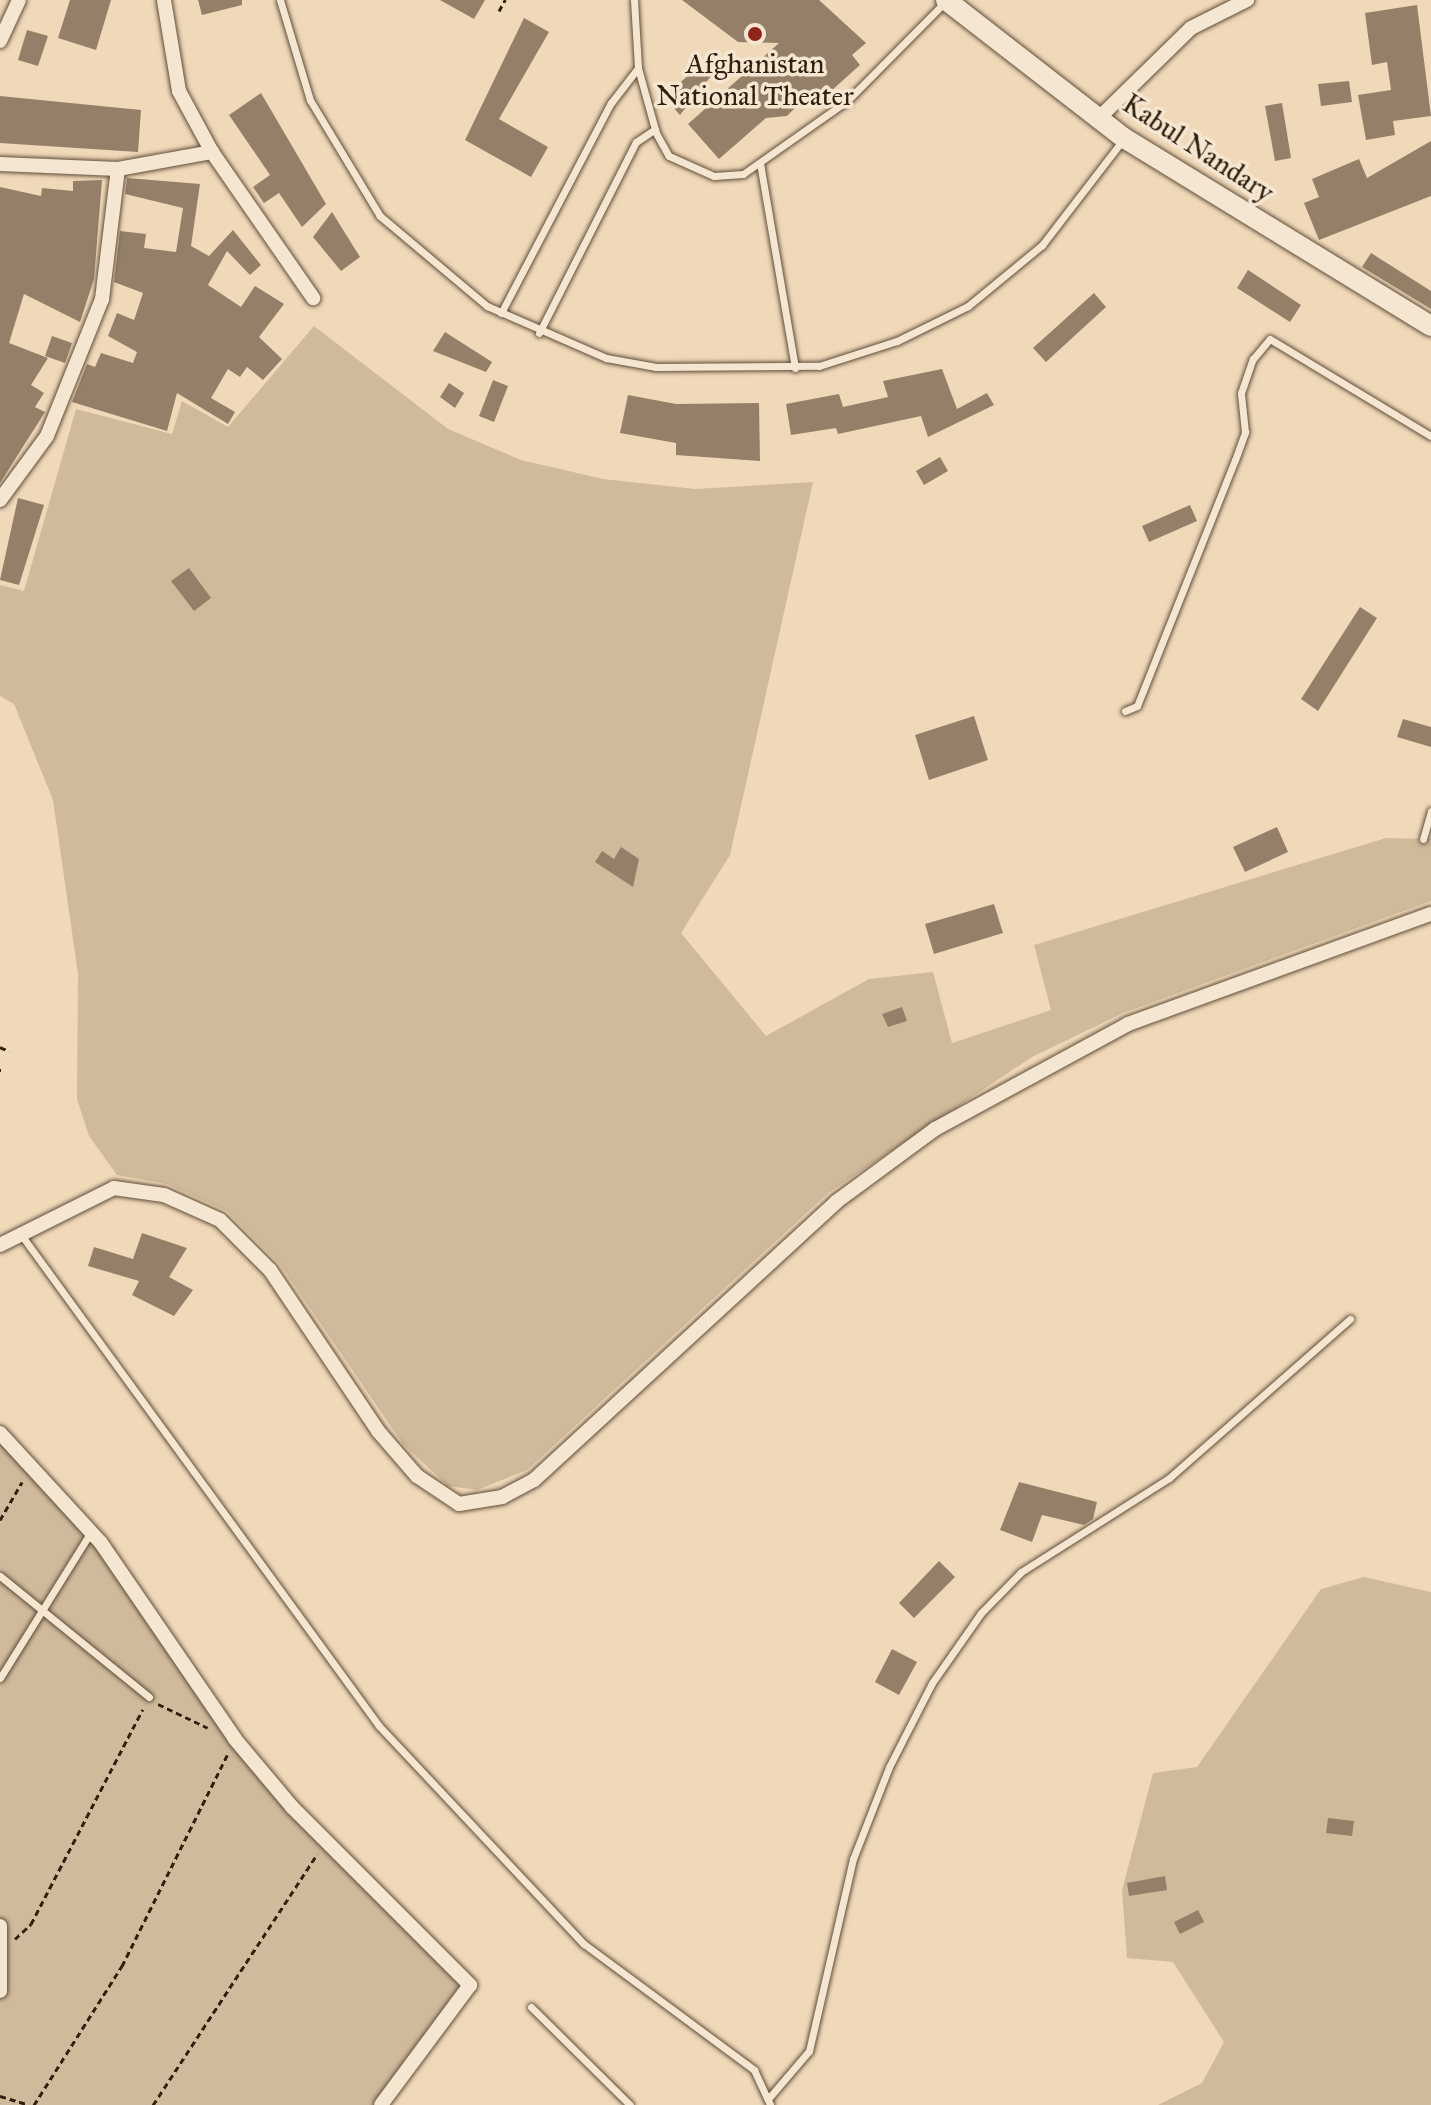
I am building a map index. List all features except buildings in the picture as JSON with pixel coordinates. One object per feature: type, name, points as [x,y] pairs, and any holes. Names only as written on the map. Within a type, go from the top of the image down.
[{"type":"street","points":[[0,41],[4,24],[19,0]]},
{"type":"street","points":[[164,0],[179,91],[212,152],[313,298]]},
{"type":"street","name":"Kabul Nandary","points":[[947,0],[1124,138],[1431,326]]},
{"type":"street","points":[[1100,117],[1191,28],[1247,0]]},
{"type":"street","points":[[0,164],[118,169],[212,152]]},
{"type":"street","points":[[0,500],[47,436],[102,299],[118,169]]},
{"type":"street","points":[[0,1245],[114,1188],[164,1195],[220,1220],[270,1270],[394,1452],[441,1496],[459,1504],[491,1499],[534,1480],[836,1202],[935,1129],[1128,1024],[1431,914]]},
{"type":"street","points":[[0,1433],[89,1535],[235,1739],[324,1843],[470,1985],[381,2105]]},
{"type":"street","points":[[0,1926],[0,1991]]},
{"type":"lane","points":[[280,0],[310,100],[364,194],[429,263],[501,313],[539,333],[606,358],[656,367],[795,368],[897,341],[968,306],[1050,236],[1124,138]]},
{"type":"lane","points":[[634,0],[638,68],[655,129],[669,156],[690,169],[743,174],[847,101],[947,0]]},
{"type":"lane","points":[[501,313],[611,103],[638,68]]},
{"type":"lane","points":[[539,333],[636,142],[655,129]]},
{"type":"lane","points":[[760,163],[795,368]]},
{"type":"lane","points":[[1125,711],[1137,706],[1235,460],[1245,432],[1241,393],[1253,359],[1270,339],[1431,436]]},
{"type":"lane","points":[[1423,839],[1431,811]]},
{"type":"lane","points":[[22,1236],[379,1726],[584,1944],[645,1995],[718,2037],[754,2070],[769,2102],[809,2051],[853,1859],[889,1767],[932,1683],[981,1613],[1021,1572],[1169,1478],[1350,1319]]},
{"type":"lane","points":[[0,1678],[89,1535]]},
{"type":"lane","points":[[0,1576],[45,1608],[149,1697]]},
{"type":"lane","points":[[531,2007],[630,2105]]},
{"type":"path","points":[[499,11],[505,0]]},
{"type":"path","points":[[0,1047],[9,1051]]},
{"type":"path","points":[[0,1520],[31,1469]]},
{"type":"path","points":[[0,2096],[32,2105],[122,1966],[235,1739],[149,1697],[31,1924],[2,1950]]},
{"type":"path","points":[[153,2105],[324,1843]]},
{"type":"shaded area","points":[[314,326],[448,429],[521,460],[603,479],[695,489],[813,482],[730,855],[681,933],[766,1036],[869,979],[933,972],[952,1043],[1051,1010],[1034,945],[1386,838],[1431,839],[1431,901],[1123,1013],[1032,1057],[828,1193],[527,1470],[477,1490],[448,1486],[403,1444],[279,1263],[227,1211],[167,1184],[117,1175],[89,1136],[77,1099],[78,974],[53,800],[14,704],[0,696],[0,585],[24,591],[76,409],[172,434],[182,401],[228,427]]},
{"type":"shaded area","points":[[0,1433],[89,1535],[235,1739],[470,1985],[381,2105],[0,2105]]},
{"type":"shaded area","points":[[1364,1577],[1431,1592],[1431,2105],[1158,2105],[1202,2083],[1224,2042],[1173,1962],[1127,1958],[1122,1890],[1153,1773],[1197,1767],[1321,1589]]},
{"type":"place","name":"Afghanistan National Theater","points":[[755,34]]}]
